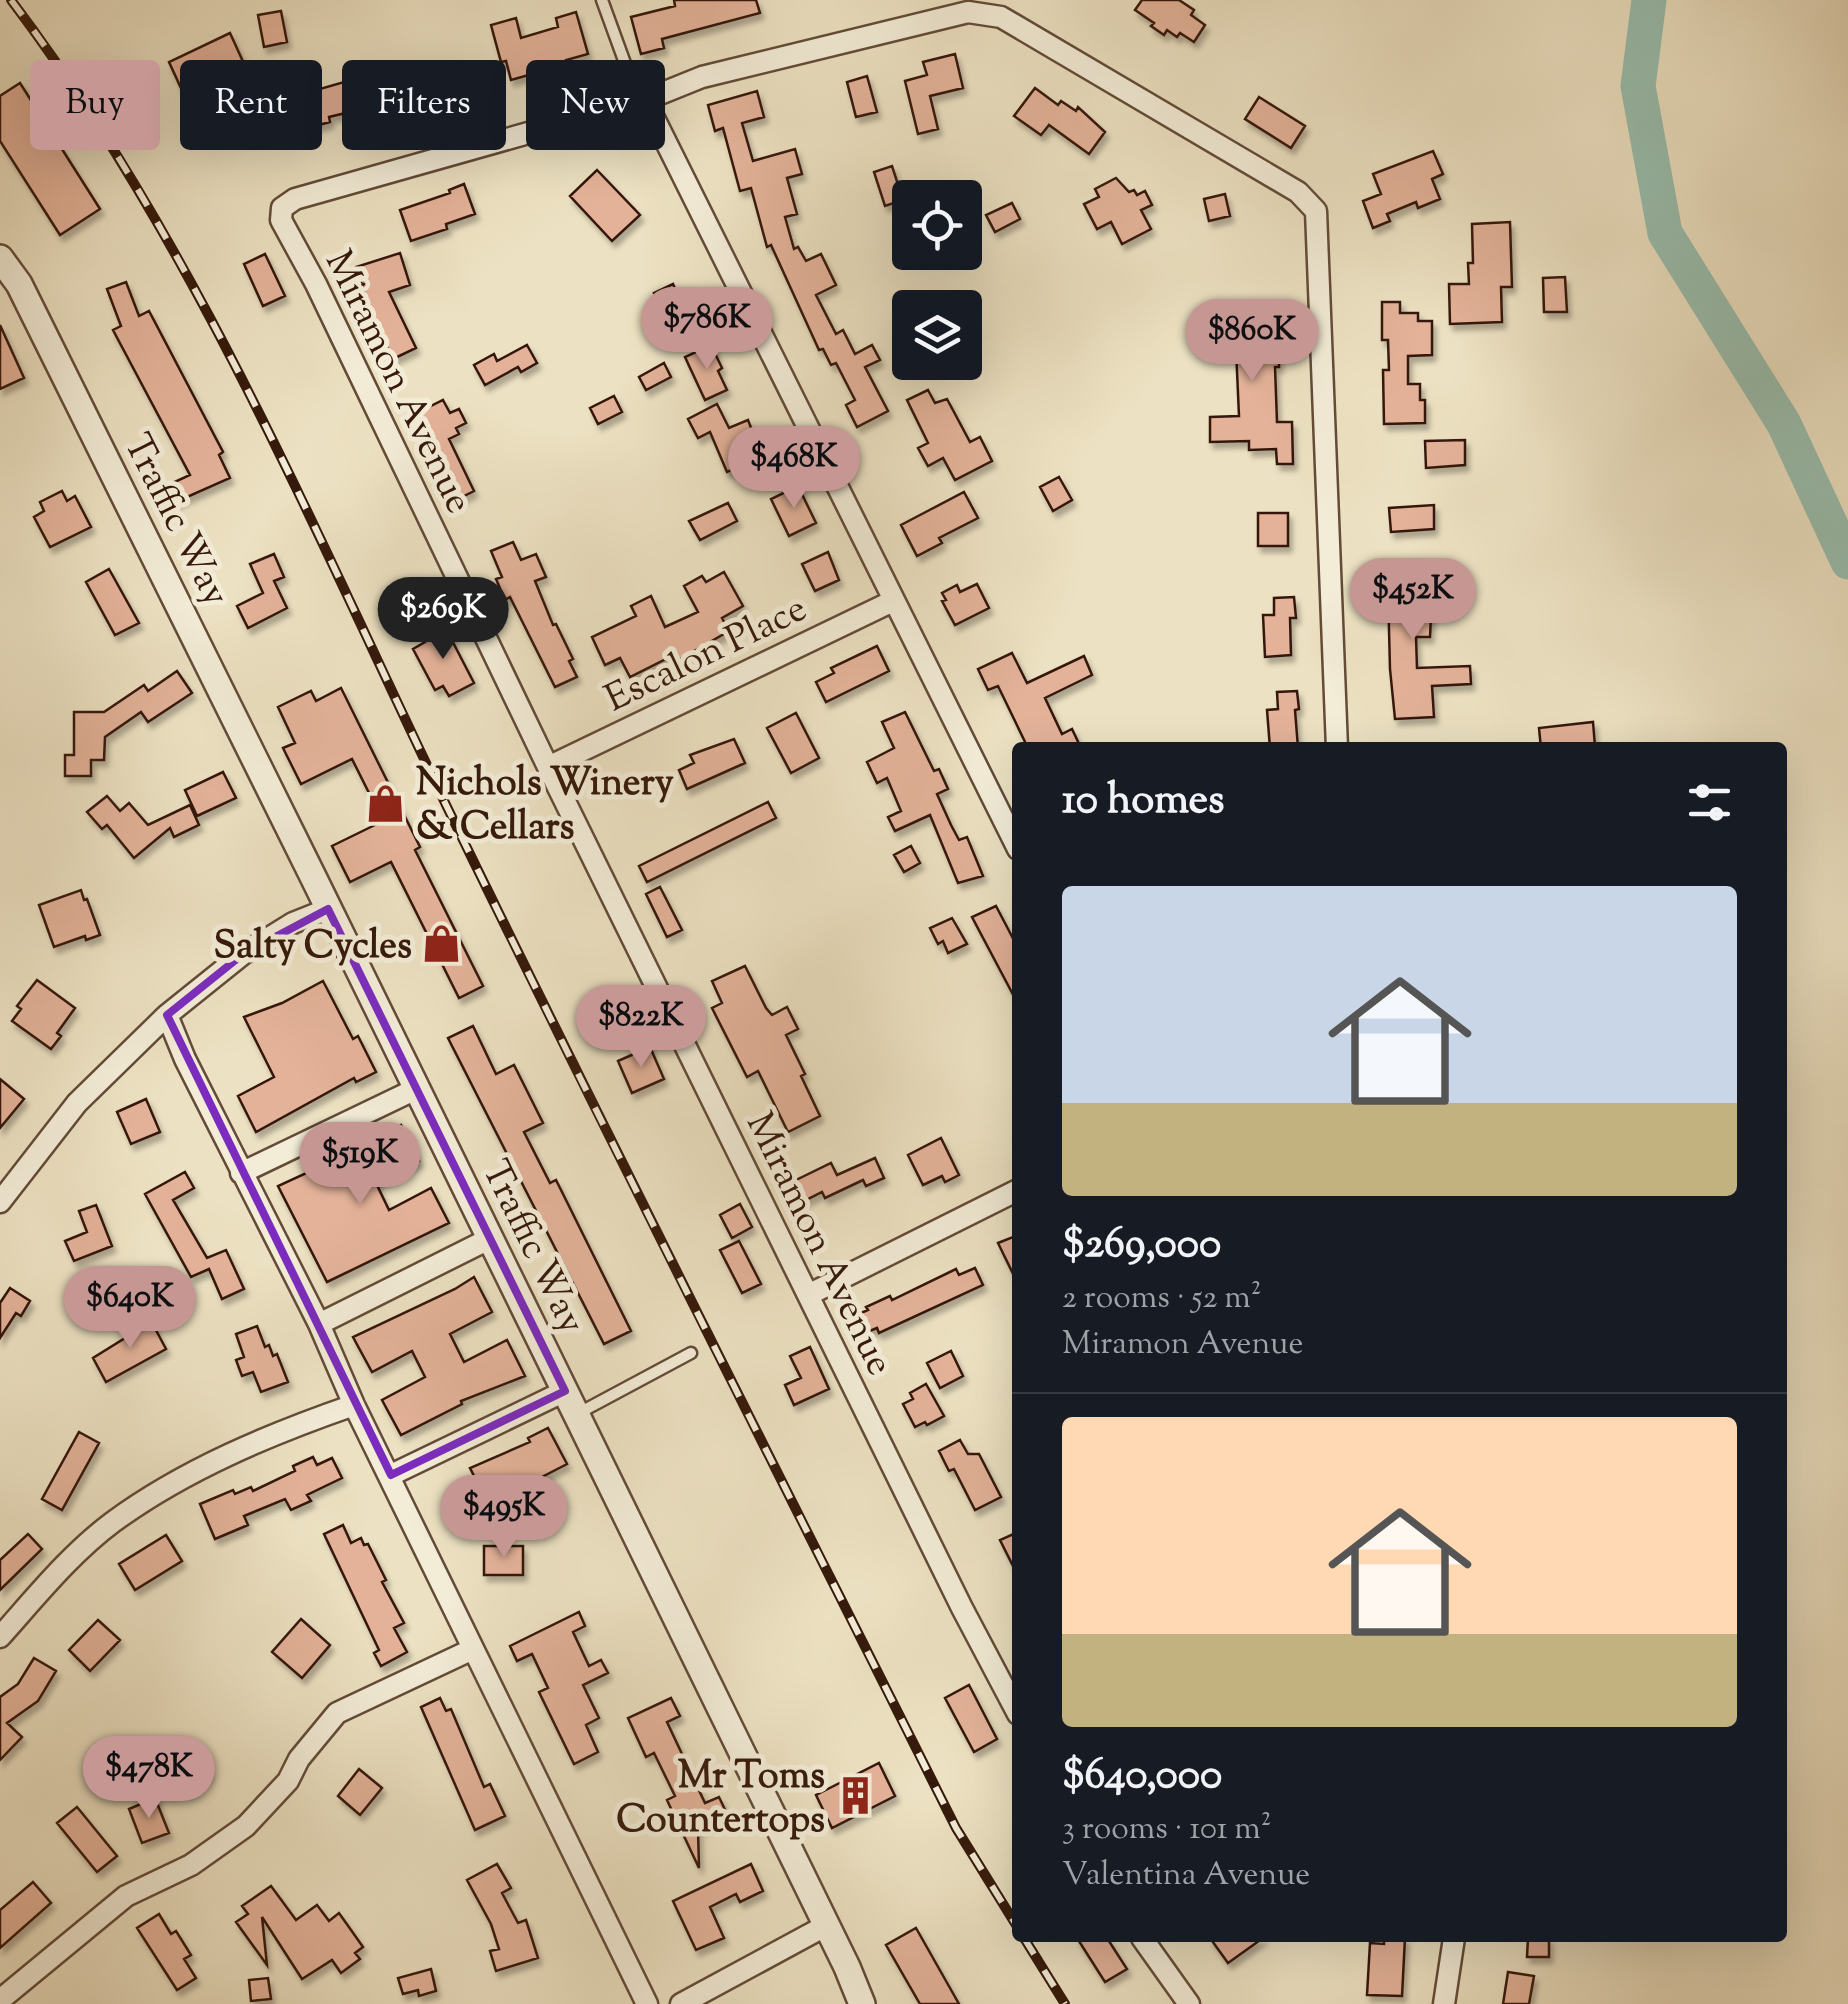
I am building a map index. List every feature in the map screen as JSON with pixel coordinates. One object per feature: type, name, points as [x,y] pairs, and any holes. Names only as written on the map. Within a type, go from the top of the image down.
[{"type":"street","points":[[665,92],[702,77],[968,12],[1001,17],[1298,192],[1316,211],[1337,742]]},
{"type":"street","name":"Miramon Avenue","points":[[526,134],[294,200],[282,208],[281,220],[325,302],[548,767],[1012,1703]]},
{"type":"street","points":[[665,140],[1012,838]]},
{"type":"street","name":"Traffic Way","points":[[0,258],[9,285],[328,909],[862,2004]]},
{"type":"street","name":"Escalon Place","points":[[548,767],[893,600]]},
{"type":"street","points":[[0,1202],[77,1103],[168,1016],[243,954],[293,923],[328,909]]},
{"type":"street","points":[[168,1016],[647,2004]]},
{"type":"street","points":[[241,1173],[416,1088]]},
{"type":"street","points":[[808,1295],[1012,1193]]},
{"type":"street","points":[[319,1324],[489,1239]]},
{"type":"street","points":[[391,1475],[570,1402]]},
{"type":"street","points":[[0,1637],[66,1566],[127,1513],[291,1426],[354,1405]]},
{"type":"street","points":[[0,2000],[126,1896],[191,1866],[246,1826],[288,1781],[299,1759],[337,1714],[472,1649]]},
{"type":"street","points":[[681,2004],[827,1926]]},
{"type":"street","points":[[1145,1942],[1190,2004]]},
{"type":"street","points":[[1444,2004],[1453,1942]]},
{"type":"lane","points":[[602,0],[624,60]]},
{"type":"lane","points":[[570,1402],[691,1353]]},
{"type":"highlighted area","points":[[328,909],[565,1391],[391,1475],[167,1015],[243,954]]},
{"type":"building","points":[[674,0],[756,0],[760,13],[662,39],[664,48],[641,54],[631,17],[675,6]]},
{"type":"building","points":[[1142,0],[1179,0],[1194,10],[1191,15],[1205,25],[1194,42],[1180,33],[1177,37],[1167,30],[1164,35],[1135,10]]},
{"type":"building","points":[[281,11],[287,42],[264,47],[258,15]]},
{"type":"building","points":[[576,12],[588,54],[566,60],[526,60],[526,76],[511,80],[506,60],[500,60],[491,25],[516,18],[521,38],[558,27],[556,18]]},
{"type":"building","points":[[230,33],[242,60],[180,60],[180,86],[169,62]]},
{"type":"building","points":[[955,54],[963,88],[930,96],[938,129],[918,134],[905,81],[927,75],[923,62]]},
{"type":"building","points":[[867,76],[877,112],[856,117],[847,82]]},
{"type":"building","points":[[20,83],[30,99],[30,150],[63,150],[100,209],[60,235],[0,141],[0,96]]},
{"type":"building","points":[[342,83],[342,114],[329,117],[330,122],[322,124],[322,88]]},
{"type":"building","points":[[1035,88],[1058,105],[1061,101],[1076,111],[1078,107],[1105,132],[1089,154],[1049,125],[1041,135],[1014,116]]},
{"type":"building","points":[[757,91],[764,117],[742,123],[753,161],[795,149],[802,174],[787,178],[797,214],[785,217],[794,249],[798,247],[806,261],[821,254],[836,285],[816,295],[836,334],[843,330],[855,354],[872,345],[880,360],[865,367],[888,411],[857,427],[846,405],[855,400],[836,363],[831,365],[823,349],[819,350],[771,245],[767,247],[751,188],[740,191],[723,128],[715,131],[708,105]]},
{"type":"building","points":[[1259,97],[1305,126],[1291,148],[1245,119]]},
{"type":"building","points":[[1433,151],[1443,174],[1432,179],[1440,199],[1418,208],[1416,202],[1387,214],[1390,221],[1373,228],[1363,201],[1381,194],[1373,174]]},
{"type":"building","points":[[892,166],[897,180],[892,180],[892,204],[885,206],[874,172]]},
{"type":"building","points":[[597,170],[640,215],[612,241],[570,196]]},
{"type":"building","points":[[1116,178],[1129,192],[1134,190],[1137,195],[1145,191],[1152,205],[1141,210],[1151,229],[1122,244],[1111,222],[1097,229],[1084,204],[1099,197],[1095,189]]},
{"type":"building","points":[[464,184],[475,214],[411,241],[400,210],[450,193],[449,190]]},
{"type":"building","points":[[1225,194],[1230,216],[1209,221],[1204,199]]},
{"type":"building","points":[[1012,203],[1020,219],[995,232],[986,215]]},
{"type":"building","points":[[1510,222],[1512,287],[1501,287],[1502,322],[1450,324],[1449,284],[1469,284],[1472,224]]},
{"type":"building","points":[[400,253],[410,285],[389,292],[416,348],[393,359],[372,317],[356,267]]},
{"type":"building","points":[[265,254],[285,296],[263,306],[244,264]]},
{"type":"building","points":[[1565,277],[1567,312],[1544,312],[1543,278]]},
{"type":"building","points":[[126,282],[139,316],[149,311],[223,452],[219,455],[230,478],[160,509],[153,492],[190,475],[113,330],[121,326],[107,289]]},
{"type":"building","points":[[673,284],[683,307],[665,315],[654,293]]},
{"type":"building","points":[[1382,302],[1400,302],[1400,313],[1418,313],[1418,321],[1432,321],[1432,355],[1408,356],[1408,384],[1420,384],[1425,423],[1384,424],[1383,370],[1389,370],[1388,340],[1382,340]]},
{"type":"building","points":[[1263,304],[1269,351],[1278,350],[1277,422],[1292,422],[1293,464],[1277,464],[1276,449],[1249,450],[1249,441],[1210,442],[1210,417],[1239,416],[1235,326],[1202,328],[1201,308]]},
{"type":"building","points":[[0,325],[24,378],[0,389]]},
{"type":"building","points":[[527,345],[537,363],[521,372],[518,367],[485,385],[474,365],[494,354],[497,361]]},
{"type":"building","points":[[711,345],[727,390],[705,400],[685,357]]},
{"type":"building","points":[[664,363],[671,377],[646,390],[639,377]]},
{"type":"building","points":[[928,390],[935,403],[947,399],[970,442],[980,437],[992,461],[955,480],[943,458],[928,466],[918,448],[928,443],[907,400]]},
{"type":"building","points":[[614,396],[622,412],[598,424],[590,408]]},
{"type":"building","points":[[443,400],[450,413],[459,409],[466,423],[456,428],[459,434],[449,439],[474,491],[446,505],[432,476],[445,470],[417,413]]},
{"type":"building","points":[[717,404],[729,428],[748,420],[755,438],[749,440],[757,460],[727,472],[710,432],[698,438],[688,419]]},
{"type":"building","points":[[1465,440],[1465,465],[1426,468],[1425,441]]},
{"type":"building","points":[[1059,477],[1072,500],[1053,511],[1040,487]]},
{"type":"building","points":[[798,486],[816,523],[789,536],[771,499]]},
{"type":"building","points":[[62,491],[67,501],[75,496],[91,527],[50,547],[34,517],[44,511],[40,502]]},
{"type":"building","points":[[964,492],[978,518],[939,538],[942,543],[917,556],[901,525]]},
{"type":"building","points":[[728,503],[737,521],[700,540],[689,521]]},
{"type":"building","points":[[1434,505],[1434,529],[1391,532],[1389,508]]},
{"type":"building","points":[[1258,513],[1288,513],[1288,546],[1258,546]]},
{"type":"building","points":[[513,542],[521,560],[536,554],[546,577],[535,581],[553,625],[556,624],[573,659],[569,661],[577,677],[555,687],[510,597],[505,600],[496,579],[502,577],[491,551]]},
{"type":"building","points":[[828,552],[839,580],[815,591],[802,564]]},
{"type":"building","points":[[274,554],[284,577],[274,581],[287,608],[248,628],[237,606],[263,593],[250,564]]},
{"type":"building","points":[[1379,563],[1423,564],[1422,595],[1432,595],[1430,637],[1416,637],[1417,668],[1470,666],[1471,684],[1432,686],[1434,717],[1395,719],[1388,589],[1386,583],[1378,583]]},
{"type":"building","points":[[109,569],[139,623],[115,635],[86,582]]},
{"type":"building","points":[[724,572],[743,606],[722,618],[729,631],[675,662],[672,656],[630,677],[620,658],[605,665],[592,637],[636,616],[631,606],[651,596],[665,627],[698,612],[684,586],[702,576],[706,582]]},
{"type":"building","points":[[977,584],[989,608],[955,625],[942,601],[946,600],[942,593],[957,585],[960,592]]},
{"type":"building","points":[[1294,597],[1296,618],[1290,618],[1291,655],[1265,657],[1263,615],[1274,615],[1274,598]]},
{"type":"building","points":[[444,625],[474,683],[449,696],[443,686],[435,690],[413,649],[425,642],[422,636]]},
{"type":"building","points":[[877,646],[889,671],[826,702],[816,682],[834,673],[831,668]]},
{"type":"building","points":[[1012,653],[1027,683],[1084,656],[1092,675],[1045,698],[1062,734],[1072,729],[1078,742],[1025,742],[998,686],[988,690],[978,669]]},
{"type":"building","points":[[177,671],[192,693],[148,722],[141,712],[105,737],[104,760],[91,760],[91,776],[65,776],[65,755],[74,755],[74,712],[104,712],[144,685],[148,691]]},
{"type":"building","name":"Nichols Winery & Cellars","points":[[341,688],[483,986],[459,998],[391,862],[350,882],[332,846],[383,821],[352,759],[301,784],[283,748],[295,743],[278,707],[311,691],[316,701]]},
{"type":"building","points":[[1297,691],[1298,742],[1270,742],[1267,710],[1278,709],[1277,692]]},
{"type":"building","points":[[905,712],[934,771],[939,769],[948,789],[937,794],[951,825],[959,840],[967,837],[983,876],[958,883],[930,815],[895,831],[888,817],[901,811],[887,778],[877,783],[867,762],[894,748],[882,722]]},
{"type":"building","points":[[796,713],[819,758],[791,773],[767,728]]},
{"type":"building","points":[[1593,722],[1595,742],[1540,742],[1539,728]]},
{"type":"building","points":[[734,739],[745,763],[687,789],[679,770],[694,763],[690,755]]},
{"type":"building","points":[[223,772],[236,798],[197,816],[185,790]]},
{"type":"building","points":[[107,796],[120,811],[129,803],[148,825],[190,805],[199,825],[174,837],[170,828],[134,858],[107,825],[102,829],[87,812]]},
{"type":"building","points":[[768,802],[776,818],[647,882],[639,866]]},
{"type":"building","points":[[911,846],[920,863],[904,872],[894,855]]},
{"type":"building","points":[[660,887],[682,930],[667,937],[646,894]]},
{"type":"building","points":[[81,890],[100,935],[54,947],[39,905]]},
{"type":"building","points":[[996,906],[1012,937],[1012,993],[972,917]]},
{"type":"building","points":[[952,918],[967,944],[948,953],[930,928]]},
{"type":"building","points":[[745,966],[766,1008],[772,1015],[787,1007],[798,1029],[786,1035],[820,1116],[788,1132],[758,1071],[747,1077],[712,1008],[722,1003],[712,981]]},
{"type":"building","points":[[37,980],[75,1008],[51,1049],[12,1021],[21,1009],[17,1006]]},
{"type":"building","points":[[323,981],[353,1039],[358,1036],[376,1072],[356,1082],[354,1078],[256,1132],[238,1096],[274,1077],[244,1017],[282,1003]]},
{"type":"building","points":[[473,1026],[496,1074],[514,1065],[543,1123],[524,1132],[550,1183],[556,1180],[631,1331],[604,1344],[448,1038]]},
{"type":"building","points":[[650,1047],[664,1079],[632,1093],[618,1061]]},
{"type":"building","points":[[0,1079],[24,1099],[0,1128]]},
{"type":"building","points":[[146,1099],[160,1132],[131,1144],[117,1112]]},
{"type":"building","points":[[401,1125],[419,1161],[376,1183],[389,1210],[431,1188],[449,1223],[327,1282],[278,1186],[342,1159]]},
{"type":"building","points":[[941,1138],[959,1175],[945,1182],[942,1176],[923,1185],[908,1155]]},
{"type":"building","points":[[875,1158],[884,1178],[866,1186],[863,1180],[825,1198],[822,1192],[802,1202],[792,1182],[831,1163],[837,1175]]},
{"type":"building","points":[[185,1172],[194,1188],[173,1200],[207,1258],[226,1250],[244,1289],[222,1299],[209,1269],[191,1277],[145,1194]]},
{"type":"building","points":[[740,1204],[752,1227],[732,1238],[720,1215]]},
{"type":"building","points":[[96,1205],[112,1246],[74,1261],[65,1241],[87,1232],[79,1211]]},
{"type":"building","points":[[1012,1237],[1012,1272],[998,1243]]},
{"type":"building","points":[[739,1241],[761,1284],[742,1293],[720,1250]]},
{"type":"building","points":[[975,1268],[983,1285],[879,1333],[877,1328],[860,1335],[852,1317],[868,1310],[866,1307],[890,1296],[892,1300],[956,1269],[959,1275]]},
{"type":"building","points":[[474,1277],[492,1312],[450,1334],[464,1362],[507,1340],[525,1376],[461,1401],[462,1404],[401,1435],[382,1400],[425,1377],[412,1351],[372,1372],[353,1337]]},
{"type":"building","points":[[10,1288],[30,1301],[21,1316],[16,1313],[0,1338],[0,1303]]},
{"type":"building","points":[[149,1317],[166,1349],[106,1382],[93,1358],[133,1333],[130,1328]]},
{"type":"building","points":[[257,1326],[265,1347],[269,1345],[273,1356],[277,1354],[288,1382],[261,1392],[253,1372],[242,1376],[236,1360],[244,1357],[236,1334]]},
{"type":"building","points":[[810,1347],[829,1389],[794,1405],[785,1385],[801,1378],[790,1356]]},
{"type":"building","points":[[951,1351],[963,1376],[940,1388],[927,1363]]},
{"type":"building","points":[[926,1384],[944,1416],[915,1427],[903,1404],[913,1399],[910,1393]]},
{"type":"building","points":[[548,1428],[567,1464],[509,1494],[512,1499],[491,1509],[470,1468],[530,1442],[528,1438]]},
{"type":"building","points":[[79,1432],[99,1443],[62,1510],[42,1499]]},
{"type":"building","points":[[960,1440],[968,1454],[979,1454],[1001,1497],[975,1510],[954,1469],[949,1471],[939,1451]]},
{"type":"building","points":[[313,1457],[317,1465],[332,1458],[342,1478],[307,1495],[311,1501],[291,1510],[285,1499],[244,1516],[248,1525],[215,1539],[200,1504],[233,1490],[235,1494],[251,1487],[253,1491],[295,1471],[293,1466]]},
{"type":"building","points":[[343,1525],[351,1543],[361,1538],[364,1545],[368,1544],[386,1580],[382,1582],[404,1623],[394,1628],[407,1652],[381,1666],[374,1653],[379,1650],[324,1534]]},
{"type":"building","points":[[28,1534],[42,1549],[0,1590],[0,1560]]},
{"type":"building","points":[[166,1535],[182,1561],[135,1590],[119,1564]]},
{"type":"building","points":[[1012,1535],[1012,1564],[1000,1540]]},
{"type":"building","points":[[484,1546],[523,1546],[523,1575],[484,1575]]},
{"type":"building","points":[[579,1612],[585,1626],[573,1632],[589,1666],[601,1660],[608,1673],[583,1685],[599,1718],[586,1725],[598,1752],[574,1764],[539,1692],[548,1688],[532,1654],[517,1661],[510,1646]]},
{"type":"building","points":[[301,1619],[330,1645],[302,1678],[272,1652]]},
{"type":"building","points":[[98,1620],[120,1640],[90,1671],[69,1650]]},
{"type":"building","points":[[34,1658],[56,1671],[38,1701],[7,1723],[22,1737],[0,1760],[0,1697],[18,1684]]},
{"type":"building","points":[[969,1685],[997,1739],[974,1752],[945,1698]]},
{"type":"building","points":[[440,1698],[446,1711],[451,1709],[484,1787],[490,1784],[505,1816],[475,1830],[421,1707]]},
{"type":"building","points":[[671,1698],[680,1716],[667,1722],[705,1803],[719,1797],[728,1816],[698,1830],[699,1868],[667,1800],[675,1796],[654,1753],[646,1757],[628,1718]]},
{"type":"building","points":[[182,1738],[209,1773],[189,1789],[161,1755]]},
{"type":"building","name":"Mr Toms Countertops","points":[[879,1763],[895,1796],[832,1828],[816,1795]]},
{"type":"building","points":[[359,1769],[382,1788],[360,1815],[338,1796]]},
{"type":"building","points":[[155,1798],[169,1833],[142,1843],[129,1809]]},
{"type":"building","points":[[77,1807],[117,1856],[97,1872],[57,1823]]},
{"type":"building","points":[[497,1864],[511,1888],[502,1893],[518,1923],[526,1920],[538,1958],[496,1971],[490,1951],[499,1949],[491,1924],[467,1880]]},
{"type":"building","points":[[751,1864],[763,1891],[740,1902],[736,1894],[710,1907],[724,1938],[696,1950],[673,1901]]},
{"type":"building","points":[[33,1882],[51,1903],[0,1948],[0,1910]]},
{"type":"building","points":[[271,1886],[296,1920],[317,1905],[329,1921],[339,1913],[363,1947],[355,1953],[360,1959],[341,1973],[332,1960],[302,1979],[262,1917],[267,1965],[236,1922],[248,1914],[242,1906]]},
{"type":"building","points":[[159,1914],[191,1955],[184,1959],[196,1978],[177,1990],[137,1928]]},
{"type":"building","points":[[916,1928],[959,2004],[920,2004],[886,1945]]},
{"type":"building","points":[[1080,1942],[1110,1942],[1127,1969],[1105,1982]]},
{"type":"building","points":[[1213,1942],[1257,1942],[1228,1963]]},
{"type":"building","points":[[1405,1942],[1402,1996],[1367,1995],[1370,1943]]},
{"type":"building","points":[[1528,1942],[1549,1942],[1549,1957],[1527,1957]]},
{"type":"building","points":[[431,1969],[436,1991],[419,1996],[418,1990],[403,1994],[398,1978]]},
{"type":"building","points":[[1508,1972],[1534,1976],[1529,2004],[1503,2004]]},
{"type":"building","points":[[268,1978],[271,1999],[251,2001],[249,1980]]},
{"type":"waterway","points":[[1649,0],[1638,86],[1665,233],[1784,424],[1848,562]]},
{"type":"railway","points":[[11,0],[77,93],[138,190],[249,393],[448,809],[700,1319],[956,1828],[1012,1918]]},
{"type":"railway","points":[[1026,1942],[1065,2004]]},
{"type":"place","name":"Nichols Winery & Cellars","points":[[386,803]]},
{"type":"place","name":"Salty Cycles","points":[[442,944]]},
{"type":"place","name":"Mr Toms Countertops","points":[[855,1796]]}]
